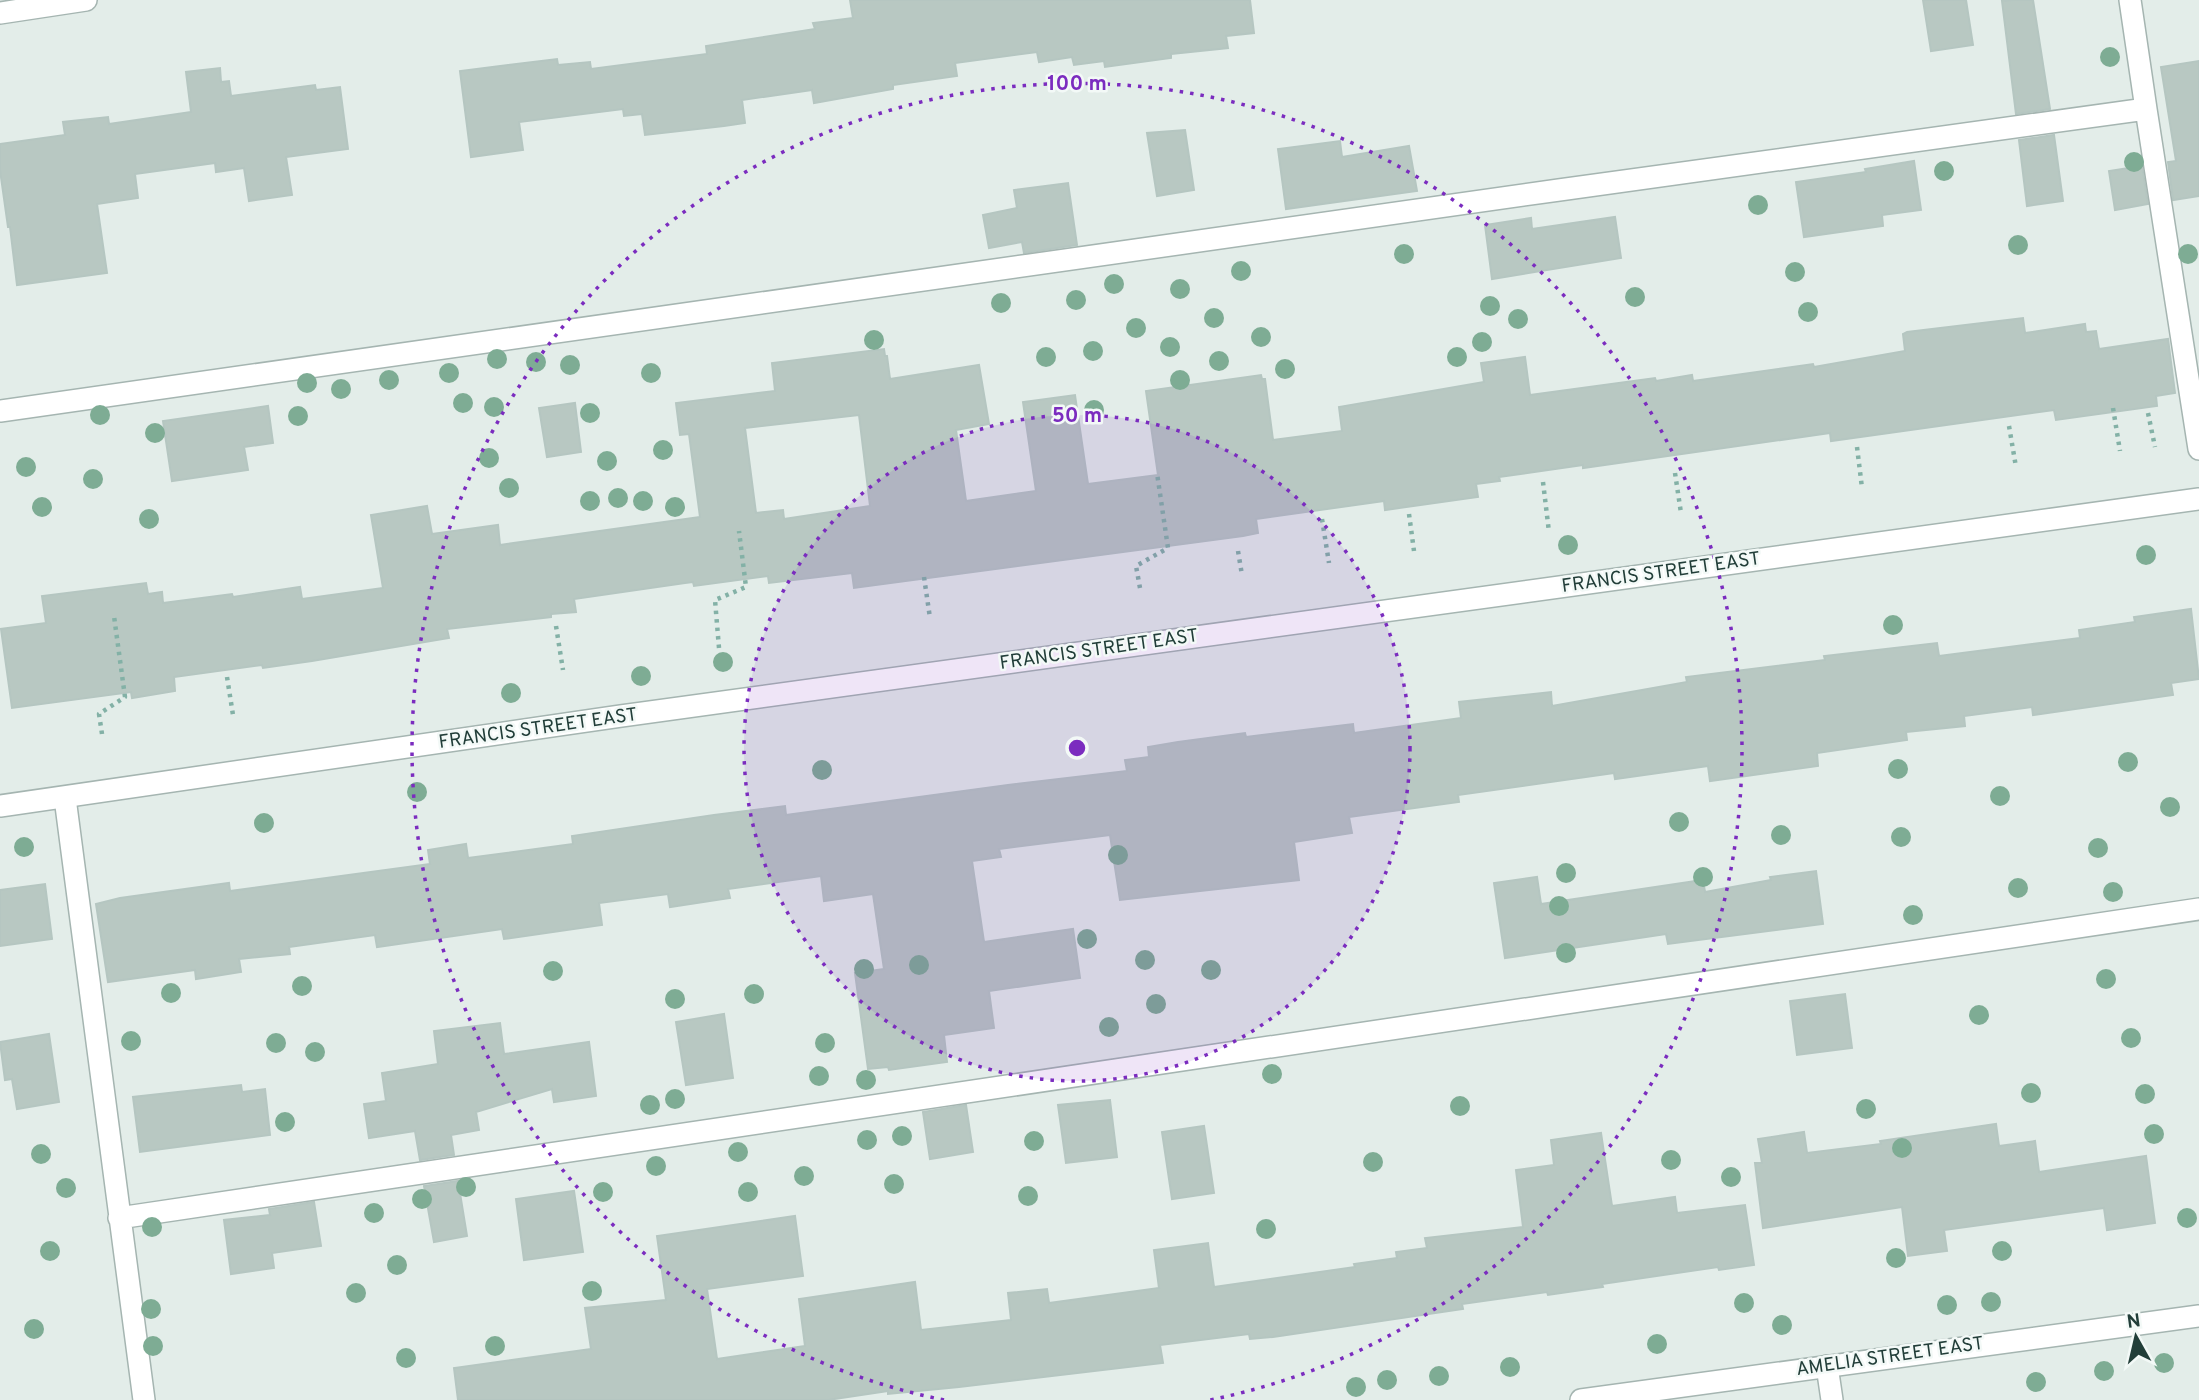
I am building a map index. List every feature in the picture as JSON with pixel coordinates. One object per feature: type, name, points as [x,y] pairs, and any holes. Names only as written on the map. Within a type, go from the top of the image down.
[{"type":"street","points":[[0,13],[86,0]]},
{"type":"street","points":[[2130,0],[2199,449]]},
{"type":"street","points":[[0,411],[2146,110]]},
{"type":"street","name":"FRANCIS STREET EAST","points":[[0,806],[608,718],[2199,499]]},
{"type":"street","points":[[65,798],[145,1400]]},
{"type":"street","points":[[119,1218],[2199,909]]},
{"type":"street","name":"AMELIA STREET EAST","points":[[1581,1400],[2199,1316]]},
{"type":"street","points":[[1827,1366],[1832,1400]]},
{"type":"path","points":[[2113,408],[2120,452]]},
{"type":"path","points":[[2148,413],[2155,447]]},
{"type":"path","points":[[2009,426],[2016,467]]},
{"type":"path","points":[[1857,447],[1863,488]]},
{"type":"path","points":[[1140,589],[1136,566],[1168,548],[1157,473]]},
{"type":"path","points":[[1675,473],[1681,513]]},
{"type":"path","points":[[1543,482],[1549,532]]},
{"type":"path","points":[[1409,514],[1414,551]]},
{"type":"path","points":[[1322,519],[1329,562]]},
{"type":"path","points":[[719,648],[715,600],[746,587],[739,531]]},
{"type":"path","points":[[1238,551],[1242,575]]},
{"type":"path","points":[[924,577],[930,618]]},
{"type":"path","points":[[102,734],[99,715],[125,697],[114,616]]},
{"type":"path","points":[[556,626],[563,670]]},
{"type":"path","points":[[227,677],[233,715]]},
{"type":"building","points":[[850,0],[1250,0],[1254,33],[1226,36],[1228,48],[1171,54],[1171,58],[1105,67],[1104,61],[1074,65],[1072,57],[1039,62],[1037,52],[955,63],[957,76],[893,85],[893,89],[814,103],[812,90],[742,100],[745,123],[724,126],[645,135],[642,114],[624,116],[623,109],[519,122],[523,150],[471,157],[460,71],[557,59],[558,65],[590,62],[591,69],[707,54],[706,46],[815,29],[813,23],[853,18]]},
{"type":"building","points":[[1923,0],[1966,0],[1973,45],[1931,51]]},
{"type":"building","points":[[2033,0],[2050,109],[2016,114],[2002,1]]},
{"type":"building","points":[[2199,61],[2199,196],[2173,200],[2168,162],[2176,161],[2161,67]]},
{"type":"building","points":[[220,68],[221,82],[229,81],[231,96],[315,85],[316,90],[340,87],[348,149],[286,157],[292,195],[249,201],[244,168],[216,172],[215,163],[135,174],[138,198],[97,204],[107,273],[17,285],[0,170],[0,144],[65,135],[63,122],[108,117],[109,124],[191,112],[186,72]]},
{"type":"building","points":[[1185,130],[1194,190],[1157,196],[1147,133]]},
{"type":"building","points":[[2054,135],[2063,201],[2027,206],[2019,140]]},
{"type":"building","points":[[1340,141],[1342,157],[1409,146],[1417,191],[1286,209],[1278,149]]},
{"type":"building","points":[[1914,161],[1921,210],[1882,215],[1883,226],[1804,237],[1796,182],[1866,172],[1865,169]]},
{"type":"building","points":[[2142,166],[2148,204],[2115,210],[2109,171]]},
{"type":"building","points":[[1068,183],[1077,245],[1024,253],[1022,242],[989,248],[983,215],[1017,208],[1014,190]]},
{"type":"building","points":[[1615,217],[1621,258],[1492,279],[1485,225],[1531,218],[1532,229]]},
{"type":"building","points":[[2023,318],[2025,333],[2085,324],[2086,332],[2096,331],[2099,349],[2168,339],[2175,393],[2156,396],[2157,406],[2056,420],[2054,410],[1831,441],[1830,433],[1583,468],[1583,465],[1499,477],[1500,481],[1476,484],[1478,497],[1385,510],[1384,501],[1256,519],[1258,533],[1243,536],[854,588],[852,573],[769,583],[768,576],[694,586],[693,582],[574,599],[576,612],[447,629],[449,638],[263,668],[262,665],[174,677],[175,691],[132,698],[131,692],[12,708],[1,629],[46,623],[42,596],[146,583],[148,594],[162,592],[163,603],[232,594],[233,597],[300,587],[302,599],[383,588],[371,515],[427,506],[432,534],[498,525],[500,545],[700,517],[689,434],[680,435],[676,403],[775,391],[772,363],[884,349],[890,379],[979,365],[989,424],[956,430],[966,501],[1036,491],[1023,402],[1075,395],[1088,484],[1158,475],[1146,391],[1261,375],[1262,379],[1265,379],[1273,440],[1342,431],[1339,407],[1484,382],[1481,363],[1525,357],[1530,395],[1655,378],[1656,381],[1692,375],[1693,381],[1813,364],[1814,367],[1905,351],[1903,334]],"holes":[[[859,415],[870,506],[784,519],[783,510],[756,513],[745,428]]]},
{"type":"building","points":[[575,403],[581,452],[547,457],[539,408]]},
{"type":"building","points":[[268,406],[273,443],[244,447],[248,470],[172,481],[163,421]]},
{"type":"building","points":[[2191,609],[2199,679],[2171,683],[2173,695],[2033,715],[2032,707],[1964,716],[1965,726],[1906,732],[1907,740],[1817,753],[1818,766],[1710,781],[1708,766],[1615,779],[1614,773],[1458,795],[1459,802],[1349,817],[1352,833],[1294,842],[1299,880],[1120,900],[1110,835],[999,849],[1001,857],[972,861],[984,942],[1073,929],[1080,978],[989,991],[994,1028],[944,1035],[947,1062],[889,1070],[888,1067],[868,1069],[855,973],[884,969],[873,894],[824,901],[821,876],[728,889],[730,898],[670,907],[668,894],[599,903],[602,925],[504,939],[502,929],[377,947],[375,935],[289,947],[290,954],[239,959],[241,972],[196,979],[195,970],[108,982],[96,904],[120,898],[229,883],[230,891],[430,864],[428,850],[466,844],[468,858],[573,844],[572,836],[714,815],[785,806],[786,815],[1127,771],[1125,760],[1149,757],[1148,747],[1178,742],[1353,724],[1354,733],[1461,718],[1459,702],[1551,692],[1552,706],[1687,682],[1686,677],[1825,660],[1824,656],[1937,643],[1939,656],[2080,638],[2079,630],[2135,622],[2134,617]]},
{"type":"building","points":[[1816,871],[1823,924],[1668,944],[1666,934],[1505,958],[1494,883],[1537,877],[1541,904],[1703,880],[1705,892],[1771,880],[1770,877]]},
{"type":"building","points":[[45,884],[52,939],[0,946],[0,890]]},
{"type":"building","points":[[1845,994],[1852,1048],[1797,1055],[1790,1001]]},
{"type":"building","points":[[724,1014],[733,1078],[686,1085],[676,1022]]},
{"type":"building","points":[[500,1023],[504,1054],[589,1042],[596,1096],[554,1102],[552,1089],[476,1112],[479,1130],[451,1135],[454,1155],[420,1160],[415,1131],[369,1138],[364,1104],[386,1101],[382,1073],[438,1064],[434,1031]]},
{"type":"building","points":[[49,1034],[59,1102],[17,1109],[12,1079],[5,1080],[0,1042]]},
{"type":"building","points":[[241,1085],[242,1092],[265,1089],[270,1135],[140,1152],[133,1097]]},
{"type":"building","points":[[1110,1100],[1117,1157],[1066,1163],[1058,1105]]},
{"type":"building","points":[[966,1105],[973,1152],[930,1159],[923,1112]]},
{"type":"building","points":[[1996,1124],[1999,1146],[2035,1141],[2039,1172],[2146,1156],[2155,1223],[2107,1230],[2104,1208],[1944,1230],[1947,1251],[1908,1256],[1902,1207],[1763,1228],[1755,1163],[1762,1163],[1758,1139],[1804,1132],[1807,1153],[1881,1144],[1880,1141]]},
{"type":"building","points":[[1204,1126],[1214,1193],[1172,1199],[1162,1132]]},
{"type":"building","points":[[1601,1133],[1612,1206],[1675,1197],[1677,1213],[1745,1205],[1754,1265],[1719,1270],[1718,1267],[1548,1295],[1547,1292],[1462,1304],[1463,1309],[1273,1337],[1250,1339],[1249,1334],[1160,1345],[1163,1363],[959,1387],[888,1394],[888,1391],[828,1400],[458,1400],[454,1368],[591,1349],[585,1308],[666,1300],[657,1236],[795,1216],[803,1276],[707,1289],[717,1359],[805,1346],[799,1299],[915,1282],[921,1330],[1011,1320],[1008,1293],[1047,1289],[1049,1303],[1159,1288],[1154,1250],[1208,1243],[1214,1287],[1355,1267],[1354,1264],[1397,1258],[1396,1252],[1427,1248],[1425,1238],[1523,1227],[1516,1170],[1554,1165],[1551,1140]]},
{"type":"building","points":[[458,1181],[467,1236],[434,1242],[424,1186]]},
{"type":"building","points":[[574,1191],[583,1252],[524,1260],[516,1199]]},
{"type":"building","points":[[314,1202],[321,1246],[272,1253],[274,1268],[231,1274],[224,1220],[270,1215],[269,1209]]}]
